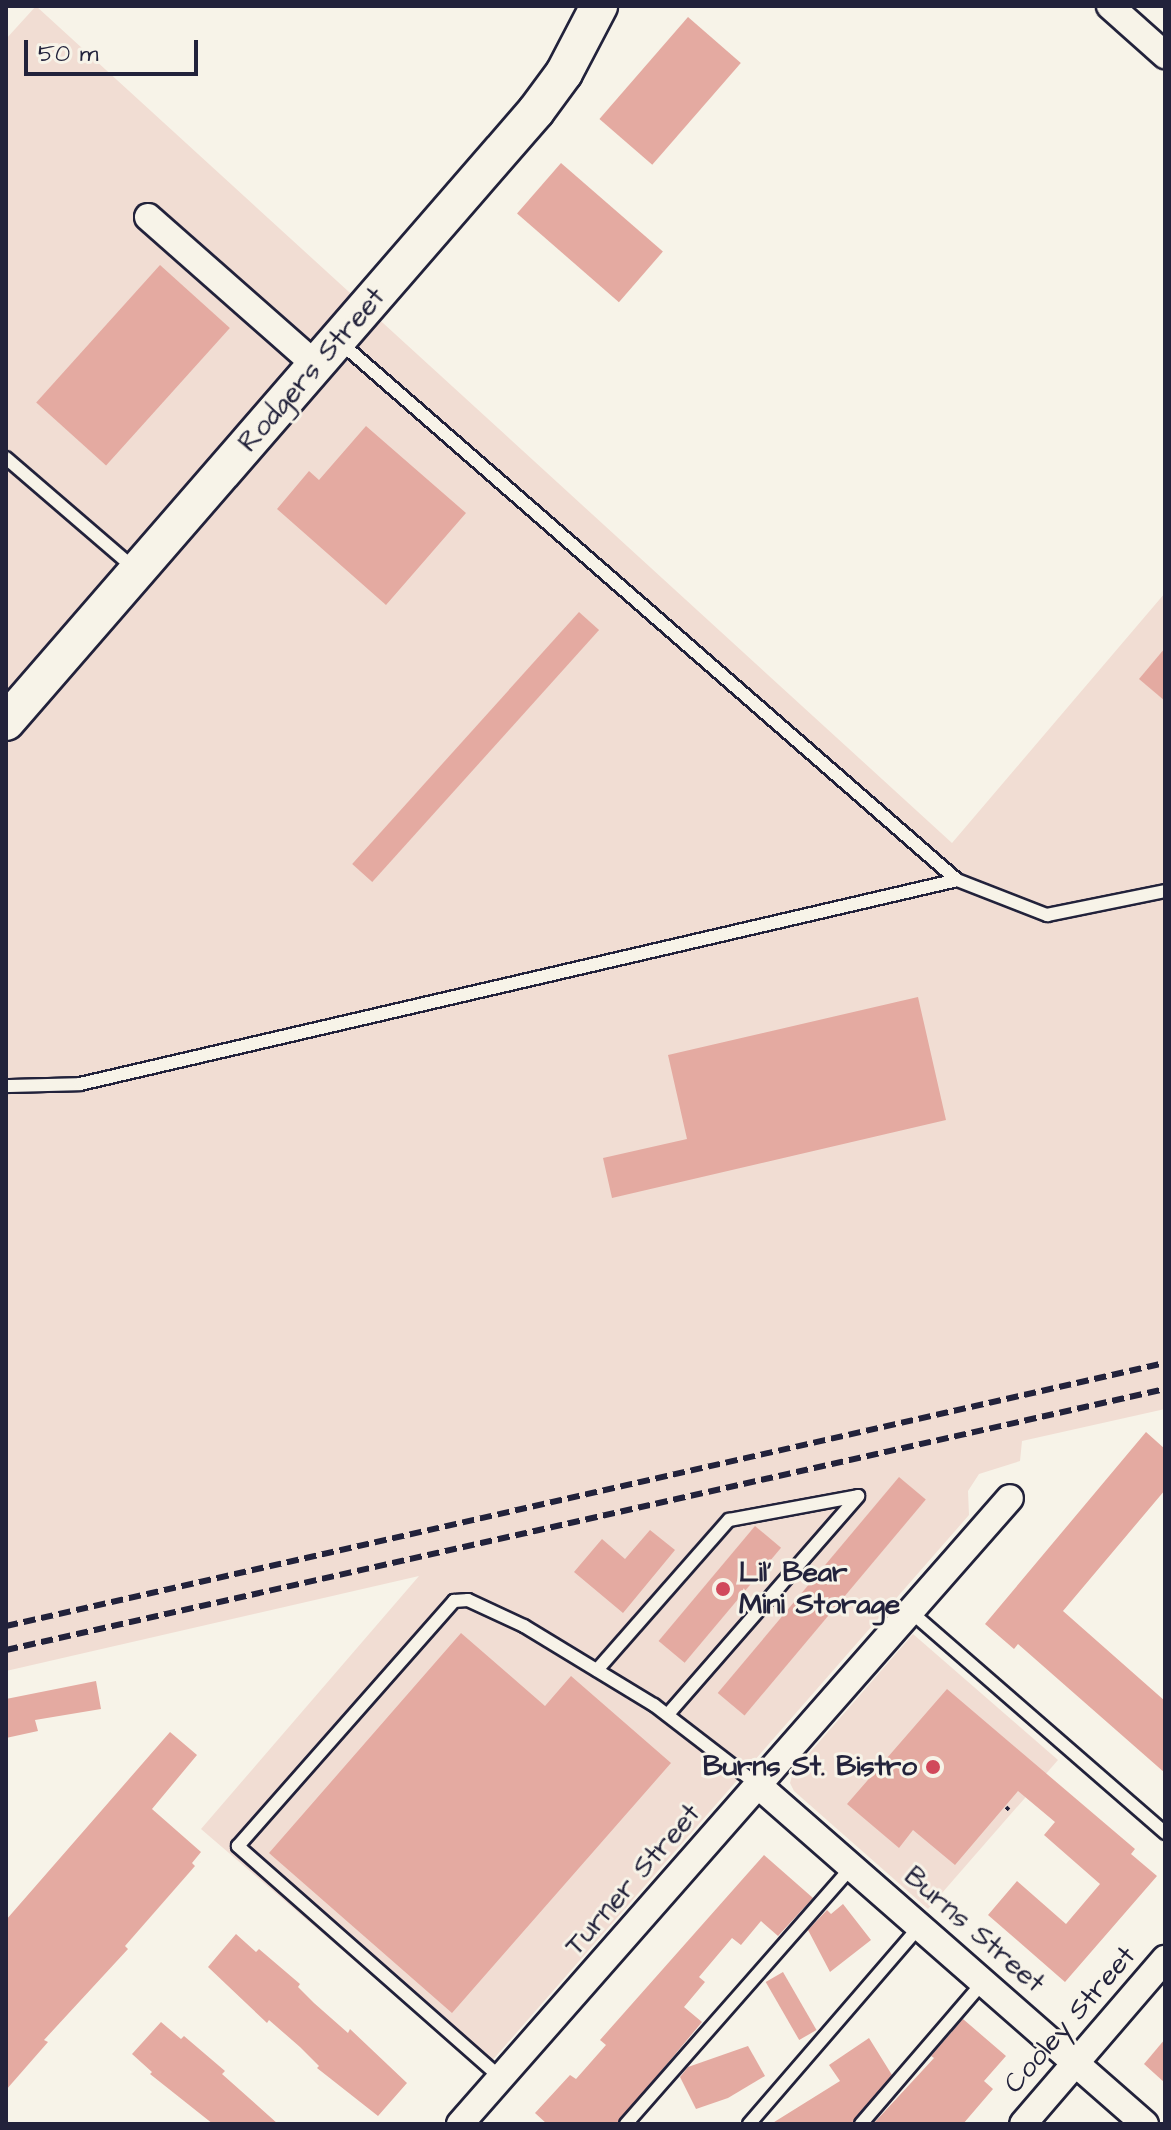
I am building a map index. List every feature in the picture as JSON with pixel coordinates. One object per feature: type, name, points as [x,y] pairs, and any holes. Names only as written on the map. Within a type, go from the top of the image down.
[{"type":"street","name":"Rodgers Street","points":[[7,720],[536,111],[564,73],[599,6]]},
{"type":"street","points":[[1110,6],[1162,45]]},
{"type":"street","points":[[148,217],[327,353]]},
{"type":"street","name":"Turner Street","points":[[460,2124],[1010,1498]]},
{"type":"street","name":"Burns Street","points":[[759,1786],[1145,2124]]},
{"type":"street","name":"Cooley Street","points":[[1023,2124],[1165,1959]]},
{"type":"lane","points":[[327,353],[957,880],[1047,915],[1165,891]]},
{"type":"lane","points":[[6,458],[137,571]]},
{"type":"lane","points":[[6,1086],[80,1084],[957,880]]},
{"type":"lane","points":[[597,1670],[729,1520],[858,1496],[669,1713]]},
{"type":"lane","points":[[501,2078],[238,1846],[454,1601],[468,1600],[524,1626],[669,1713],[759,1786]]},
{"type":"lane","points":[[911,1612],[1165,1833]]},
{"type":"lane","points":[[626,2124],[852,1867]]},
{"type":"lane","points":[[749,2124],[920,1926]]},
{"type":"lane","points":[[861,2124],[984,1981]]},
{"type":"shaded area","points":[[36,6],[952,843],[1165,593],[1165,1409],[1022,1441],[1020,1461],[979,1474],[968,1491],[969,1515],[483,2071],[201,1829],[419,1576],[6,1671],[6,39]]},
{"type":"shaded area","points":[[913,1634],[1058,1760],[928,1909],[794,1791],[790,1783],[793,1772]]},
{"type":"building","points":[[688,17],[741,63],[652,165],[599,119]]},
{"type":"building","points":[[561,163],[663,252],[619,302],[517,214]]},
{"type":"building","points":[[160,265],[230,328],[106,465],[36,402]]},
{"type":"building","points":[[366,426],[466,513],[386,605],[277,509],[309,471],[319,480]]},
{"type":"building","points":[[579,612],[599,630],[372,882],[352,864]]},
{"type":"building","points":[[1165,648],[1165,701],[1139,679]]},
{"type":"building","points":[[918,997],[946,1120],[612,1198],[603,1158],[687,1139],[668,1055]]},
{"type":"building","points":[[1146,1432],[1165,1449],[1165,1490],[1063,1611],[1165,1701],[1165,1773],[1018,1644],[1014,1649],[985,1624]]},
{"type":"building","points":[[899,1477],[926,1499],[745,1716],[718,1693]]},
{"type":"building","name":"Lil' Bear Mini Storage","points":[[755,1526],[781,1548],[685,1663],[659,1641]]},
{"type":"building","points":[[650,1530],[675,1550],[623,1613],[574,1572],[602,1539],[625,1559]]},
{"type":"building","points":[[461,1633],[545,1706],[571,1676],[671,1763],[452,2013],[269,1853]]},
{"type":"building","points":[[96,1681],[101,1709],[35,1720],[38,1731],[6,1738],[6,1699]]},
{"type":"building","points":[[947,1689],[1135,1849],[1131,1854],[1157,1876],[1065,1982],[988,1915],[1017,1881],[1066,1924],[1100,1884],[1044,1835],[1055,1822],[1018,1791],[955,1865],[913,1830],[899,1848],[847,1804]]},
{"type":"building","points":[[170,1732],[197,1755],[152,1809],[201,1852],[192,1863],[195,1866],[125,1946],[128,1949],[44,2040],[48,2042],[6,2090],[6,1920]]},
{"type":"building","points":[[764,1855],[813,1898],[778,1936],[761,1921],[741,1945],[732,1938],[699,1977],[705,1982],[684,2007],[702,2022],[617,2124],[547,2124],[535,2113],[570,2075],[576,2079],[606,2045],[600,2040]]},
{"type":"building","points":[[843,1904],[871,1940],[830,1972],[808,1930],[827,1910],[831,1914]]},
{"type":"building","points":[[236,1934],[300,1984],[298,1987],[314,2003],[348,2033],[350,2029],[407,2083],[378,2116],[317,2068],[319,2066],[300,2047],[269,2020],[267,2023],[208,1967]]},
{"type":"building","points":[[783,1972],[816,2030],[799,2040],[766,1982]]},
{"type":"building","points":[[963,2019],[1006,2056],[984,2081],[993,2089],[963,2124],[873,2124],[934,2058],[931,2056]]},
{"type":"building","points":[[161,2022],[181,2039],[184,2036],[225,2071],[222,2074],[278,2124],[213,2124],[150,2074],[152,2072],[132,2054]]},
{"type":"building","points":[[869,2038],[892,2075],[852,2124],[771,2124],[840,2081],[829,2065]]},
{"type":"building","points":[[1165,2039],[1165,2083],[1144,2064]]},
{"type":"building","points":[[748,2046],[765,2076],[728,2098],[696,2109],[680,2077],[688,2067]]},
{"type":"railway","points":[[6,1626],[1165,1363]]},
{"type":"railway","points":[[6,1650],[1165,1389]]},
{"type":"place","name":"Lil' Bear Mini Storage","points":[[723,1589]]},
{"type":"place","name":"Burns St. Bistro","points":[[933,1767]]}]
